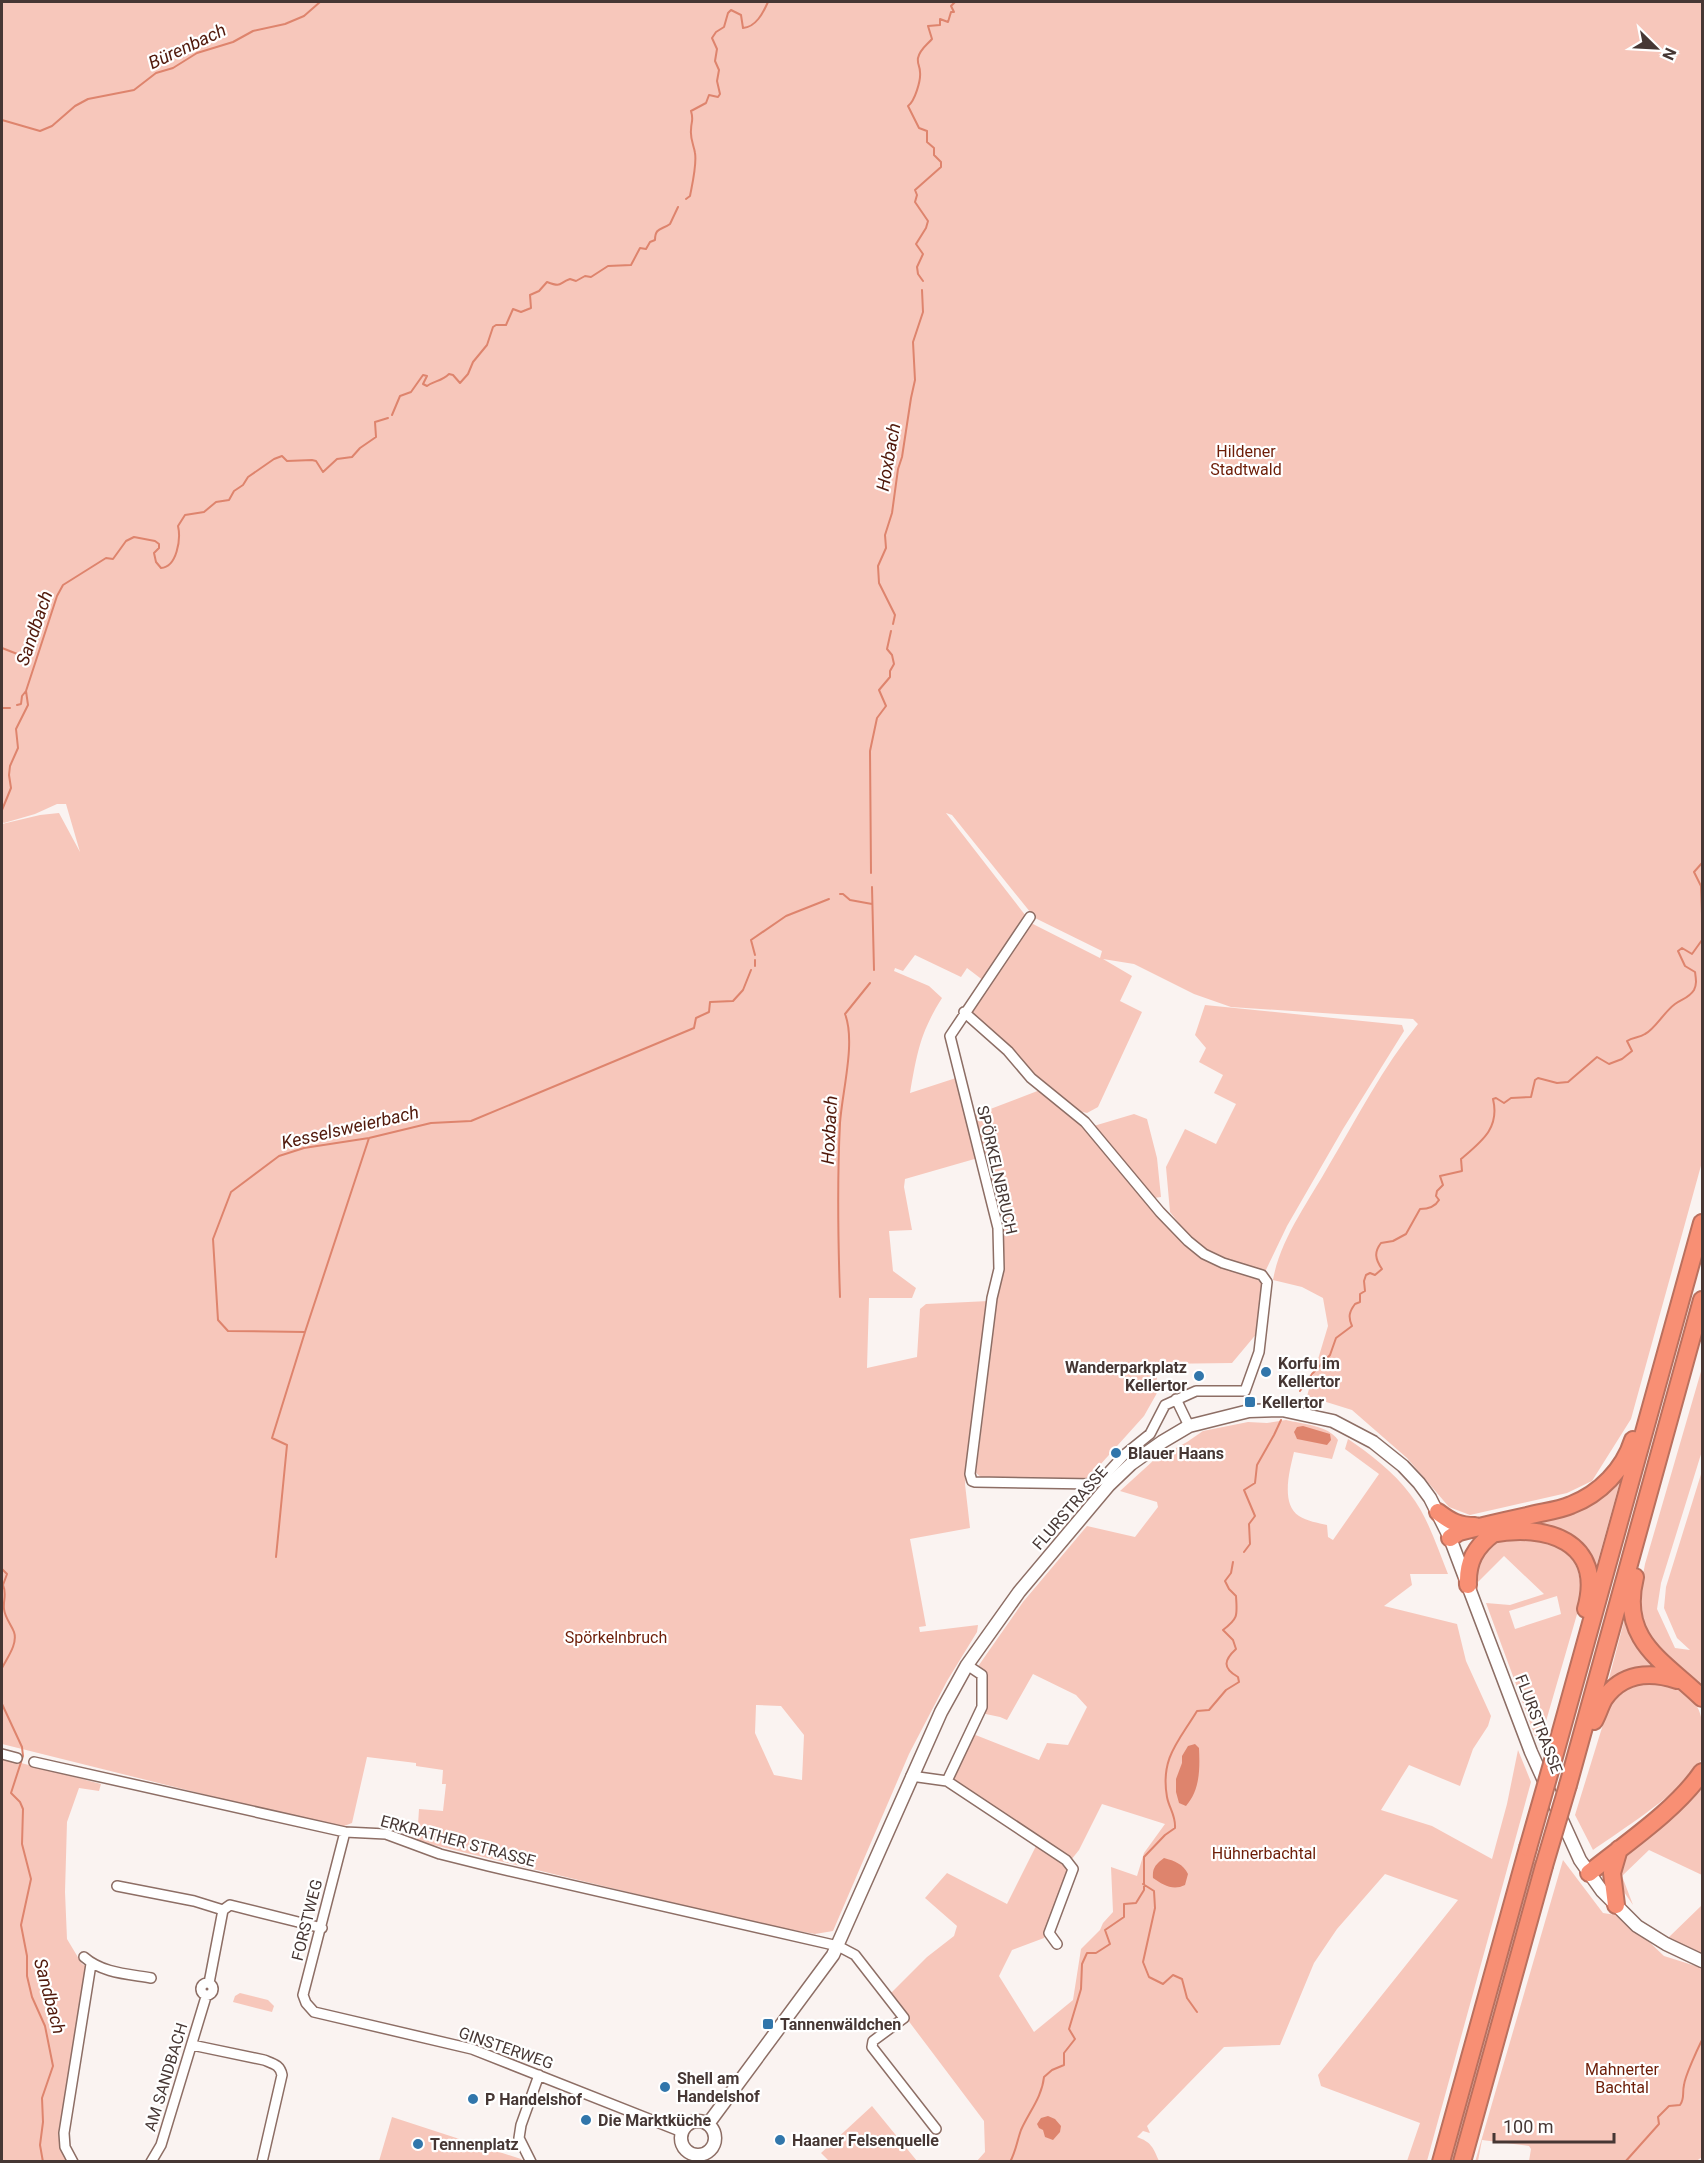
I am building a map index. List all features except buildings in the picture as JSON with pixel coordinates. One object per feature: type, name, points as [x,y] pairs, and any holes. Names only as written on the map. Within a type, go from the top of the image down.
[{"type":"highway","points":[[1441,2162],[1702,1223]]},
{"type":"highway","points":[[1462,2162],[1702,1300]]},
{"type":"highway","points":[[1451,1540],[1572,1505],[1603,1486],[1626,1458],[1637,1423],[1656,1391]]},
{"type":"highway","points":[[1438,1512],[1461,1526],[1553,1535],[1566,1541],[1579,1553],[1587,1566],[1591,1580],[1578,1639],[1581,1664]]},
{"type":"highway","points":[[1640,1523],[1639,1564],[1633,1587],[1632,1603],[1638,1632],[1655,1657],[1702,1698]]},
{"type":"highway","points":[[1468,1586],[1467,1573],[1474,1552],[1489,1529]]},
{"type":"highway","points":[[1578,1751],[1604,1700],[1613,1689],[1628,1680],[1643,1675],[1656,1674],[1685,1683]]},
{"type":"highway","points":[[1589,1873],[1675,1802],[1693,1785],[1702,1772]]},
{"type":"highway","points":[[1616,1905],[1612,1873],[1619,1849]]},
{"type":"main road","name":"FLURSTRASSE","points":[[708,2124],[824,1970],[838,1946],[940,1712],[967,1665],[1019,1592],[1109,1485],[1139,1459],[1189,1426],[1249,1411],[1266,1409],[1292,1411],[1333,1421],[1373,1442],[1403,1466],[1424,1491],[1438,1512],[1451,1540],[1531,1752],[1570,1841],[1589,1873],[1616,1905],[1644,1931],[1702,1961]]},
{"type":"main road","points":[[700,2121],[708,2124],[714,2133],[713,2145],[709,2151],[699,2156],[686,2157],[682,2144],[682,2132],[686,2125],[700,2121]]},
{"type":"street","name":"SPÖRKELNBRUCH","points":[[1030,917],[950,1036],[998,1228],[999,1269],[992,1298],[970,1474],[972,1481],[1094,1484],[1150,1434],[1165,1406],[1176,1399]]},
{"type":"street","points":[[964,1012],[1001,1045],[1030,1078],[1085,1122],[1160,1212],[1188,1241],[1204,1254],[1223,1263],[1262,1275],[1267,1282],[1259,1352],[1245,1391],[1196,1391],[1176,1399],[1189,1426]]},
{"type":"street","points":[[947,1781],[982,1707],[982,1675],[967,1665]]},
{"type":"street","points":[[2,1754],[17,1758]]},
{"type":"street","name":"ERKRATHER STRASSE","points":[[34,1762],[345,1832],[386,1834],[440,1854],[488,1866],[838,1946]]},
{"type":"street","points":[[911,1776],[947,1781],[1066,1860],[1073,1869],[1049,1933],[1056,1944]]},
{"type":"street","name":"FORSTWEG","points":[[314,2012],[306,2003],[303,1995],[345,1832]]},
{"type":"street","points":[[117,1886],[194,1901],[223,1910]]},
{"type":"street","points":[[210,1983],[223,1910],[230,1905],[322,1928]]},
{"type":"street","points":[[838,1946],[855,1955],[904,2018],[873,2041],[872,2047],[936,2129]]},
{"type":"street","points":[[73,2162],[65,2147],[64,2133],[88,1960],[108,1970],[151,1978]]},
{"type":"street","name":"AM SANDBACH","points":[[151,2162],[161,2145],[205,2000]]},
{"type":"street","name":"GINSTERWEG","points":[[314,2012],[472,2049],[682,2132]]},
{"type":"street","points":[[192,2045],[264,2060],[276,2064],[280,2069],[282,2076],[262,2162]]},
{"type":"street","points":[[529,2158],[519,2138],[521,2125],[538,2075]]},
{"type":"green space","name":"Hildener Stadtwald","points":[[2,2],[1702,2],[1702,1162],[1631,1419],[1592,1481],[1567,1493],[1470,1515],[1449,1507],[1407,1458],[1352,1410],[1307,1396],[1328,1326],[1323,1298],[1302,1287],[1273,1280],[1277,1265],[1296,1221],[1360,1111],[1405,1040],[1418,1024],[1413,1019],[1231,1007],[1194,994],[1134,964],[1103,959],[1132,976],[1120,1001],[1142,1012],[1098,1107],[1087,1113],[1079,1111],[1032,1074],[970,1014],[1031,923],[1100,958],[1102,951],[1035,918],[952,815],[946,813],[1029,920],[984,981],[967,968],[961,977],[915,955],[903,971],[895,968],[894,971],[929,986],[942,998],[920,1044],[910,1093],[956,1078],[978,1158],[905,1179],[904,1187],[912,1230],[889,1231],[893,1271],[916,1288],[912,1298],[869,1298],[867,1368],[917,1357],[920,1309],[926,1304],[989,1301],[965,1484],[970,1528],[910,1539],[926,1626],[919,1627],[920,1632],[978,1625],[977,1632],[947,1681],[909,1754],[833,1931],[815,1934],[764,1925],[417,1841],[419,1809],[443,1811],[446,1784],[442,1784],[443,1770],[416,1766],[416,1763],[367,1757],[352,1823],[339,1828],[2,1744],[2,824],[59,813],[80,852],[66,804],[57,804],[35,814],[2,822]],"holes":[[[756,1705],[781,1706],[804,1735],[802,1780],[774,1775],[755,1733]]]},
{"type":"green space","points":[[1205,1005],[1402,1025],[1404,1031],[1343,1129],[1287,1226],[1265,1272],[1225,1261],[1208,1252],[1190,1237],[1170,1212],[1166,1167],[1185,1129],[1216,1144],[1236,1104],[1214,1093],[1223,1075],[1199,1062],[1206,1048],[1195,1035]]},
{"type":"green space","points":[[1040,1090],[1087,1128],[1134,1114],[1147,1119],[1157,1158],[1161,1197],[1147,1199],[1185,1242],[1255,1276],[1264,1287],[1258,1332],[1232,1363],[1157,1364],[1157,1393],[1144,1416],[1090,1476],[1083,1480],[982,1478],[976,1473],[1002,1259],[972,1116]]},
{"type":"green space","points":[[1702,1368],[1702,1451],[1661,1583],[1657,1609],[1675,1648],[1690,1650],[1677,1638],[1664,1608],[1666,1587],[1702,1471],[1702,1688],[1671,1663],[1642,1629],[1638,1602],[1645,1564]]},
{"type":"green space","name":"Hühnerbachtal","points":[[1286,1420],[1321,1428],[1338,1440],[1332,1459],[1294,1452],[1288,1486],[1293,1511],[1305,1519],[1327,1525],[1328,1537],[1333,1540],[1379,1474],[1345,1449],[1348,1439],[1389,1471],[1416,1503],[1432,1532],[1448,1574],[1410,1574],[1412,1585],[1384,1606],[1457,1624],[1466,1661],[1491,1716],[1488,1726],[1473,1749],[1460,1786],[1409,1765],[1381,1810],[1432,1826],[1492,1859],[1507,1804],[1518,1750],[1531,1782],[1427,2161],[1407,2161],[1420,2123],[1321,2086],[1318,2075],[1458,1900],[1385,1874],[1337,1929],[1314,1963],[1280,2045],[1224,2047],[1147,2126],[1150,2133],[1143,2131],[1137,2137],[1151,2146],[1159,2161],[977,2161],[985,2152],[984,2121],[889,1995],[927,1957],[954,1936],[957,1926],[925,1898],[947,1873],[1007,1904],[1036,1846],[1065,1864],[1068,1873],[1044,1938],[1012,1950],[999,1976],[1034,2032],[1073,2000],[1081,1949],[1100,1930],[1113,1912],[1111,1867],[1137,1876],[1144,1853],[1165,1824],[1102,1804],[1079,1850],[1071,1860],[952,1780],[973,1734],[1039,1760],[1047,1743],[1068,1745],[1087,1707],[1076,1695],[1033,1674],[1007,1720],[981,1713],[984,1685],[972,1675],[1023,1602],[1087,1526],[1135,1537],[1158,1507],[1157,1502],[1120,1491],[1154,1460],[1203,1431],[1248,1422],[1267,1423]]},
{"type":"green space","points":[[1622,1474],[1595,1571],[1583,1550],[1557,1528],[1516,1524]]},
{"type":"green space","points":[[1506,1535],[1550,1544],[1569,1555],[1580,1578],[1582,1597],[1542,1735],[1535,1736],[1486,1603],[1510,1605],[1544,1594],[1504,1556],[1478,1582],[1473,1566],[1483,1547]],"holes":[[[1557,1596],[1561,1614],[1515,1629],[1509,1611]]]},
{"type":"green space","points":[[1627,1610],[1662,1669],[1607,1686]]},
{"type":"green space","points":[[1642,1681],[1680,1688],[1694,1701],[1701,1719],[1702,1757],[1697,1768],[1671,1793],[1593,1850],[1575,1815],[1609,1705],[1630,1686]]},
{"type":"green space","points":[[2,1758],[101,1784],[99,1791],[79,1788],[67,1822],[65,1892],[67,1939],[82,1964],[94,1970],[66,2152],[68,2161],[2,2162]]},
{"type":"green space","points":[[1702,1782],[1702,1875],[1649,1850],[1622,1876],[1633,1905],[1617,1882],[1619,1859]]},
{"type":"green space","name":"Mahnerter Bachtal","points":[[1563,1860],[1603,1913],[1622,1916],[1664,1956],[1702,1968],[1702,2157],[1695,2162],[1529,2161],[1531,2149],[1529,2146],[1482,2140],[1478,2161],[1475,2162]]},
{"type":"green space","points":[[1702,1905],[1702,1953],[1668,1938]]},
{"type":"green space","points":[[240,1993],[268,2000],[274,2006],[272,2012],[233,2002],[235,1996]]},
{"type":"green space","points":[[872,2106],[917,2161],[829,2161],[821,2153]]},
{"type":"green space","points":[[392,2117],[521,2159],[523,2161],[379,2161]]},
{"type":"shaded area","points":[[1303,1426],[1330,1434],[1331,1440],[1327,1445],[1297,1439],[1294,1432],[1297,1427]]},
{"type":"shaded area","points":[[1195,1744],[1199,1748],[1197,1786],[1186,1806],[1179,1803],[1176,1779],[1182,1756],[1188,1746]]},
{"type":"shaded area","points":[[1164,1858],[1184,1868],[1188,1874],[1185,1885],[1172,1887],[1153,1878],[1155,1866]]},
{"type":"shaded area","points":[[1048,2116],[1055,2119],[1061,2126],[1060,2132],[1053,2140],[1045,2137],[1043,2130],[1037,2124],[1041,2118]]},
{"type":"waterway","name":"Bürenbach","points":[[2,120],[40,131],[52,126],[75,106],[88,99],[134,90],[156,73],[173,68],[197,53],[233,42],[253,31],[285,24],[304,16],[320,2]]},
{"type":"waterway","name":"Sandbach","points":[[686,199],[690,196],[695,163],[691,136],[691,111],[706,103],[709,95],[718,97],[720,94],[717,81],[719,70],[715,61],[717,49],[712,38],[724,27],[731,10],[741,15],[743,28],[748,27],[758,19],[768,2]]},
{"type":"waterway","name":"Hoxbach","points":[[923,281],[918,274],[917,267],[923,254],[916,244],[928,221],[915,202],[917,195],[915,190],[941,167],[941,162],[934,155],[934,148],[927,142],[927,131],[919,128],[908,106],[913,100],[920,76],[919,55],[932,39],[928,26],[940,25],[940,19],[948,22],[951,12],[954,12],[951,6],[955,2]]},
{"type":"waterway","name":"Sandbach","points":[[392,415],[400,396],[411,392],[423,375],[427,376],[423,384],[427,386],[449,374],[460,383],[487,345],[493,327],[506,325],[513,309],[521,312],[531,308],[530,295],[539,291],[547,282],[558,285],[570,279],[576,281],[585,276],[591,277],[608,266],[631,265],[640,248],[646,249],[650,242],[655,240],[658,231],[670,224],[678,207]]},
{"type":"waterway","name":"Hoxbach","points":[[893,624],[895,615],[879,583],[878,566],[886,548],[885,535],[892,513],[915,380],[913,342],[923,312],[922,290]]},
{"type":"waterway","name":"Sandbach","points":[[2,810],[11,788],[10,766],[18,748],[16,729],[28,705],[26,691],[57,596],[63,585],[106,558],[113,559],[126,541],[134,537],[155,541],[159,544],[159,548],[154,553],[156,562],[161,568],[166,566],[171,563],[177,552],[178,526],[185,515],[204,512],[216,502],[229,500],[234,491],[243,485],[248,477],[282,456],[287,461],[316,461],[323,472],[337,459],[352,457],[376,437],[375,422],[388,418]]},
{"type":"waterway","name":"Hoxbach","points":[[871,873],[870,751],[877,718],[886,706],[879,690],[890,677],[894,664],[892,655],[887,649],[891,631]]},
{"type":"waterway","points":[[2,648],[25,657]]},
{"type":"waterway","points":[[17,705],[21,704],[22,696],[26,691]]},
{"type":"waterway","points":[[2,708],[10,708]]},
{"type":"waterway","points":[[1702,863],[1694,872],[1701,886],[1702,914]]},
{"type":"waterway","name":"Hoxbach","points":[[872,887],[874,970]]},
{"type":"waterway","name":"Kesselsweierbach","points":[[840,894],[850,900],[872,904]]},
{"type":"waterway","name":"Kesselsweierbach","points":[[755,955],[751,940],[786,916],[829,899]]},
{"type":"waterway","points":[[1300,1391],[1330,1355],[1336,1338],[1352,1326],[1350,1312],[1355,1304],[1360,1302],[1360,1294],[1365,1291],[1366,1275],[1370,1273],[1375,1275],[1382,1269],[1376,1256],[1381,1243],[1393,1241],[1406,1234],[1420,1209],[1428,1208],[1439,1200],[1436,1196],[1437,1191],[1443,1185],[1440,1176],[1462,1171],[1461,1159],[1488,1133],[1494,1118],[1493,1099],[1496,1098],[1504,1103],[1511,1098],[1531,1097],[1535,1080],[1538,1078],[1557,1083],[1568,1082],[1597,1057],[1609,1064],[1622,1059],[1632,1051],[1627,1041],[1649,1032],[1671,1007],[1688,997],[1694,990],[1695,972],[1685,966],[1678,951],[1682,948],[1692,954],[1702,940]]},
{"type":"waterway","name":"Kesselsweierbach","points":[[755,960],[755,966]]},
{"type":"waterway","name":"Kesselsweierbach","points":[[276,1557],[287,1445],[272,1438],[305,1332],[228,1331],[218,1320],[213,1239],[231,1192],[279,1156],[304,1148],[369,1138],[431,1123],[471,1121],[694,1028],[696,1018],[709,1012],[710,1002],[733,1001],[743,990],[751,970]]},
{"type":"waterway","name":"Hoxbach","points":[[840,1297],[839,1145],[849,1053],[848,1025],[845,1014],[870,983]]},
{"type":"waterway","points":[[305,1332],[369,1138]]},
{"type":"waterway","points":[[1244,1552],[1250,1544],[1249,1524],[1255,1516],[1244,1490],[1255,1483],[1257,1465],[1281,1420]]},
{"type":"waterway","points":[[1010,2162],[1021,2130],[1041,2091],[1044,2077],[1052,2070],[1064,2065],[1064,2053],[1075,2039],[1069,2029],[1081,1989],[1082,1964],[1087,1953],[1096,1953],[1110,1944],[1105,1930],[1124,1917],[1124,1904],[1136,1903],[1144,1890],[1144,1857],[1175,1828],[1166,1783],[1166,1771],[1173,1751],[1197,1711],[1209,1710],[1226,1690],[1239,1682],[1238,1677],[1229,1670],[1226,1664],[1236,1649],[1233,1640],[1223,1630],[1232,1622],[1237,1612],[1236,1596],[1225,1581],[1231,1573],[1233,1562]]},
{"type":"waterway","name":"Sandbach","points":[[2,1569],[7,1574],[3,1585],[5,1612],[15,1637],[2,1668]]},
{"type":"waterway","name":"Sandbach","points":[[2,1704],[22,1747],[23,1756],[11,1793],[23,1809],[22,1844],[31,1879],[21,1925],[27,1956],[27,1976],[32,1997],[45,2026],[53,2066],[42,2098],[43,2122],[40,2145],[43,2162]]},
{"type":"waterway","points":[[1143,1884],[1154,1891],[1155,1908],[1143,1962],[1149,1977],[1163,1984],[1173,1975],[1182,1979],[1187,1998],[1197,2012]]},
{"type":"waterway","points":[[1625,2162],[1659,2124],[1658,2117],[1669,2106],[1680,2105],[1687,2075],[1702,2040]]},
{"type":"place","name":"Korfu im Kellertor","points":[[1266,1372]]},
{"type":"place","name":"Wanderparkplatz Kellertor","points":[[1199,1376]]},
{"type":"place","name":"Kellertor","points":[[1250,1402]]},
{"type":"place","name":"Blauer Haans","points":[[1116,1453]]},
{"type":"place","name":"Tannenwäldchen","points":[[768,2024]]},
{"type":"place","name":"Shell am Handelshof","points":[[665,2087]]},
{"type":"place","name":"P Handelshof","points":[[473,2099]]},
{"type":"place","name":"Die Marktküche","points":[[586,2120]]},
{"type":"place","name":"Haaner Felsenquelle","points":[[780,2140]]},
{"type":"place","name":"Tennenplatz","points":[[418,2144]]},
{"type":"park label","name":"Spörkelnbruch","points":[[616,1637]]}]
